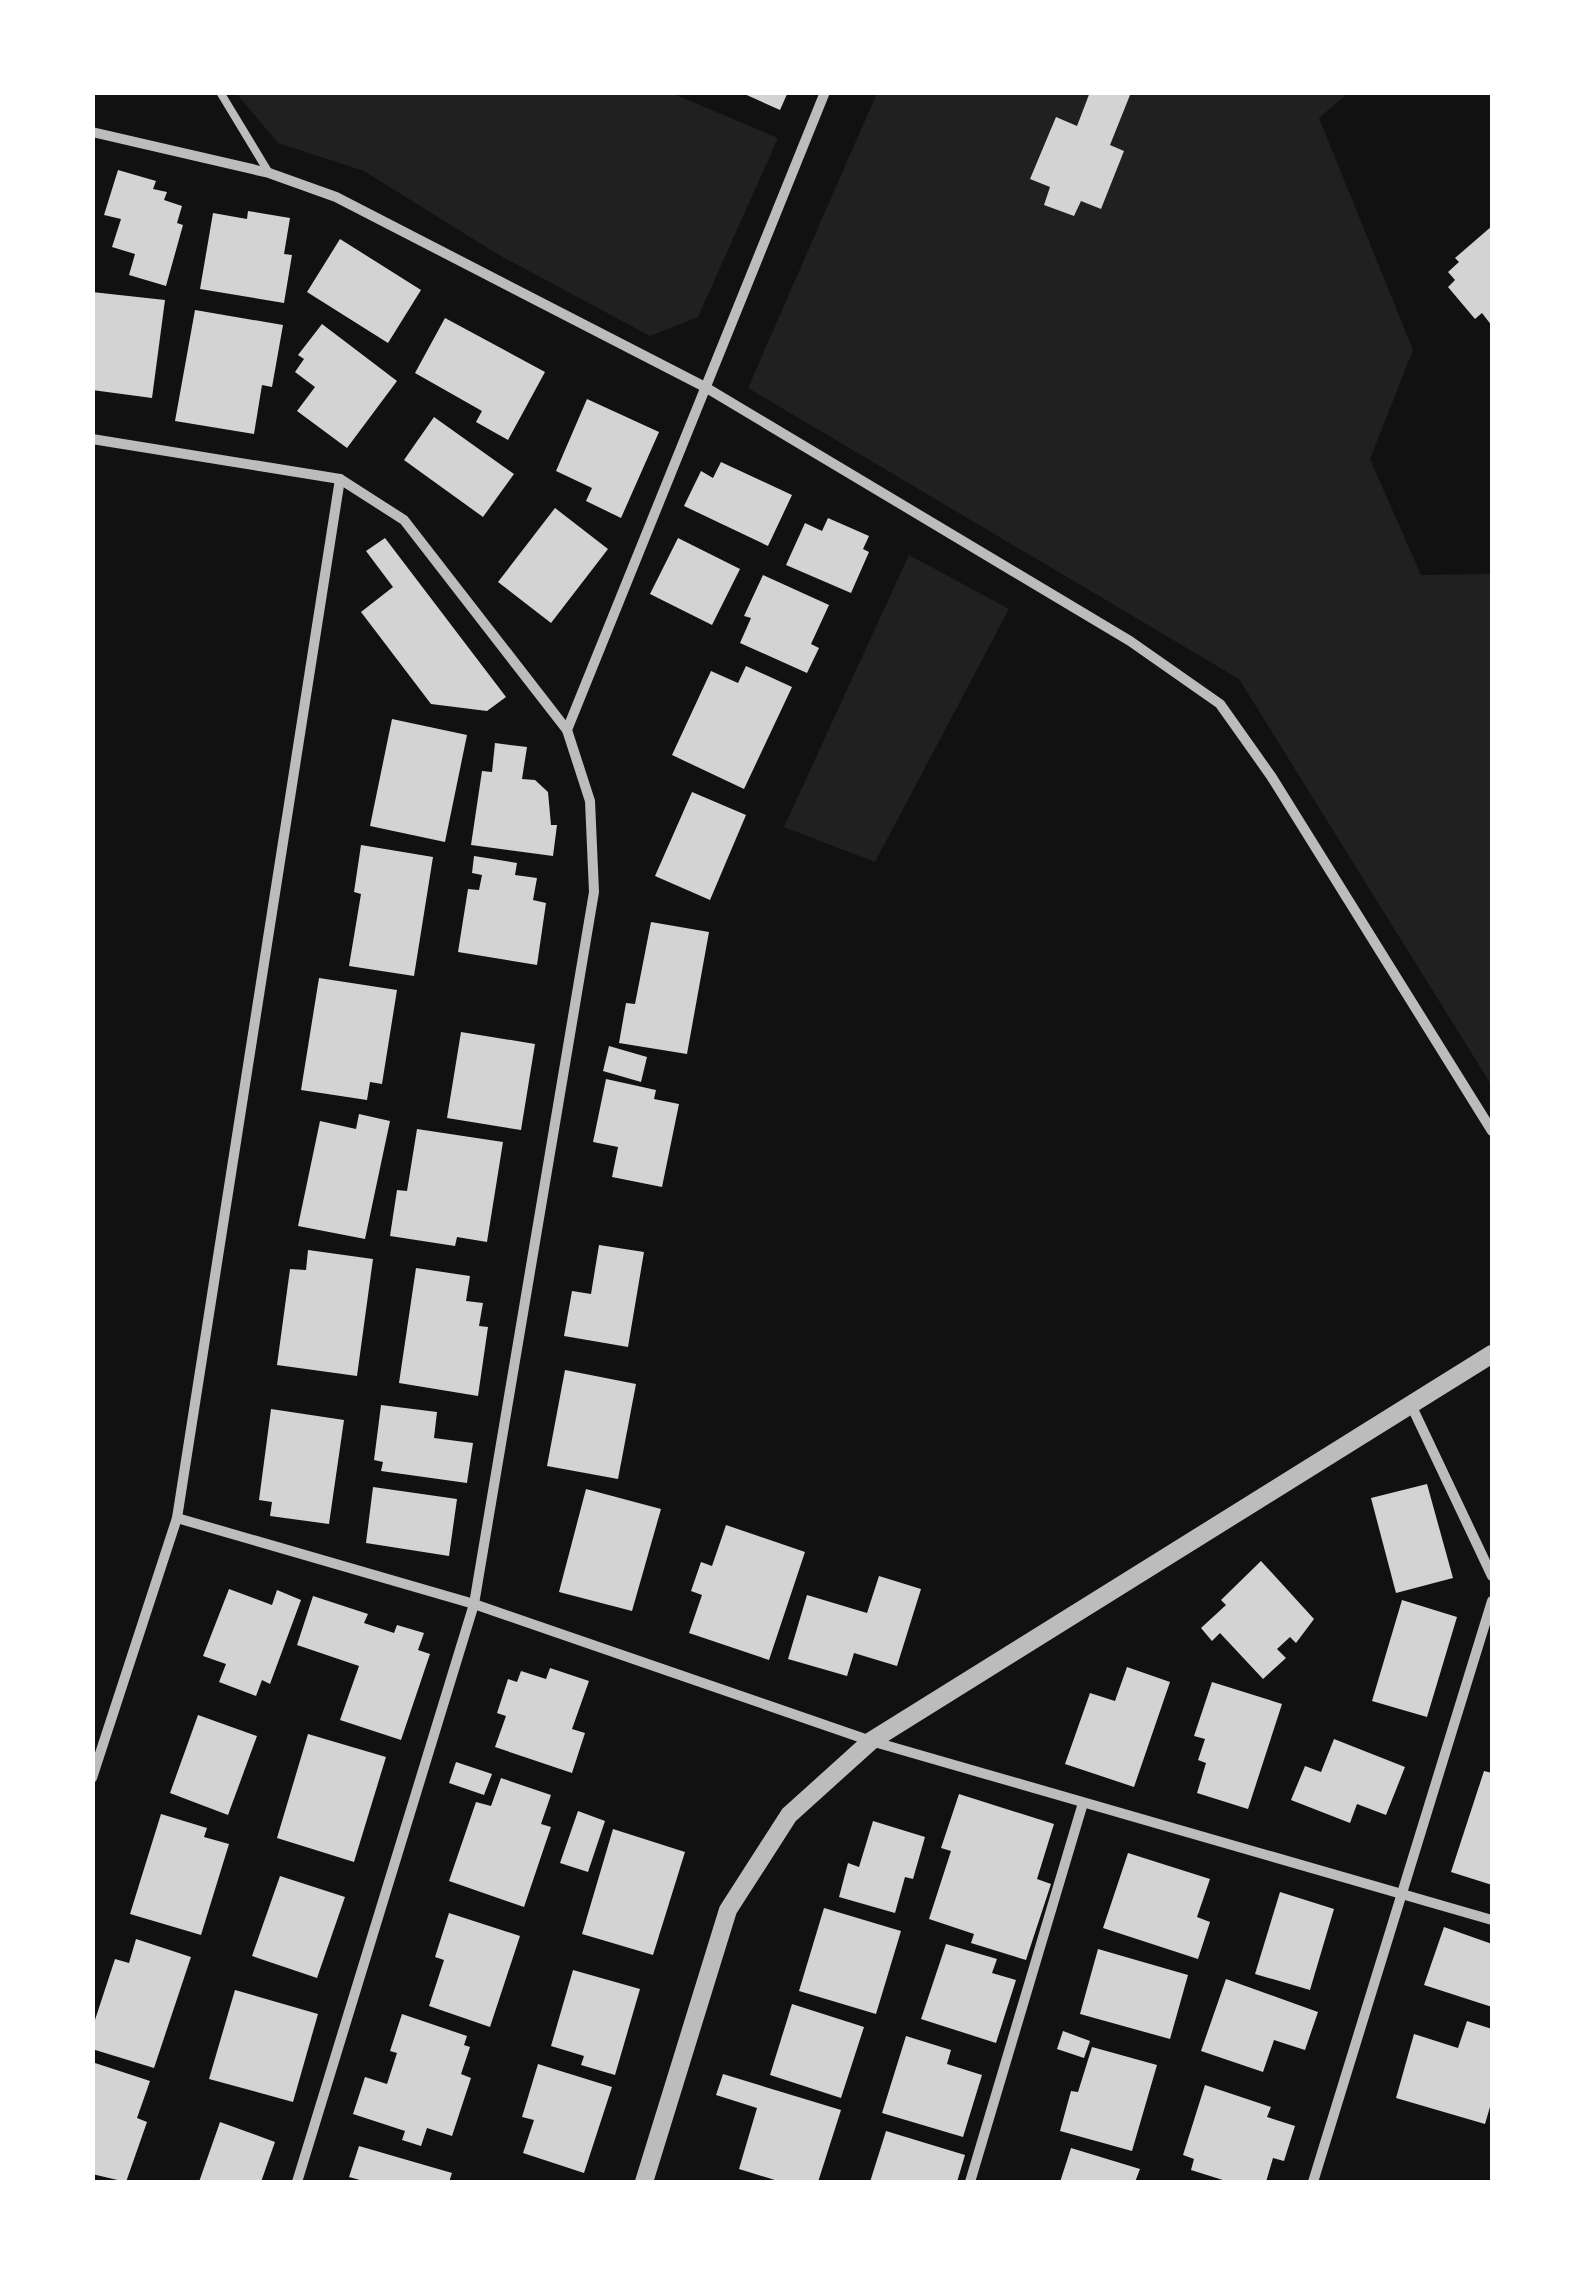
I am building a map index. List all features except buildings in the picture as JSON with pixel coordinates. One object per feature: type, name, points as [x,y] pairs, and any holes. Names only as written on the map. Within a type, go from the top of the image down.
[{"type":"street","points":[[568,730],[824,92]]},
{"type":"street","points":[[92,132],[270,173],[336,197],[705,387],[1130,641],[1220,704],[1271,776],[1492,1131]]},
{"type":"street","points":[[92,439],[340,480],[404,520],[568,730],[590,801],[594,892],[474,1604],[297,2182]]},
{"type":"street","points":[[92,1778],[177,1518],[340,480]]},
{"type":"street","points":[[644,2182],[728,1910],[789,1816],[870,1741],[1492,1354]]},
{"type":"street","points":[[1412,1407],[1492,1576]]},
{"type":"street","points":[[177,1518],[474,1604],[870,1741],[1492,1920]]},
{"type":"street","points":[[1313,2182],[1492,1601]]},
{"type":"street","points":[[970,2182],[1083,1803]]},
{"type":"lane","points":[[220,92],[270,173]]},
{"type":"shaded area","points":[[236,93],[671,93],[778,138],[698,317],[650,336],[499,255],[364,171],[278,143]]},
{"type":"shaded area","points":[[877,93],[1348,93],[1319,118],[1413,350],[1370,459],[1421,575],[1492,574],[1492,1086],[1239,679],[748,388]]},
{"type":"shaded area","points":[[909,555],[1009,609],[875,862],[784,827]]}]
